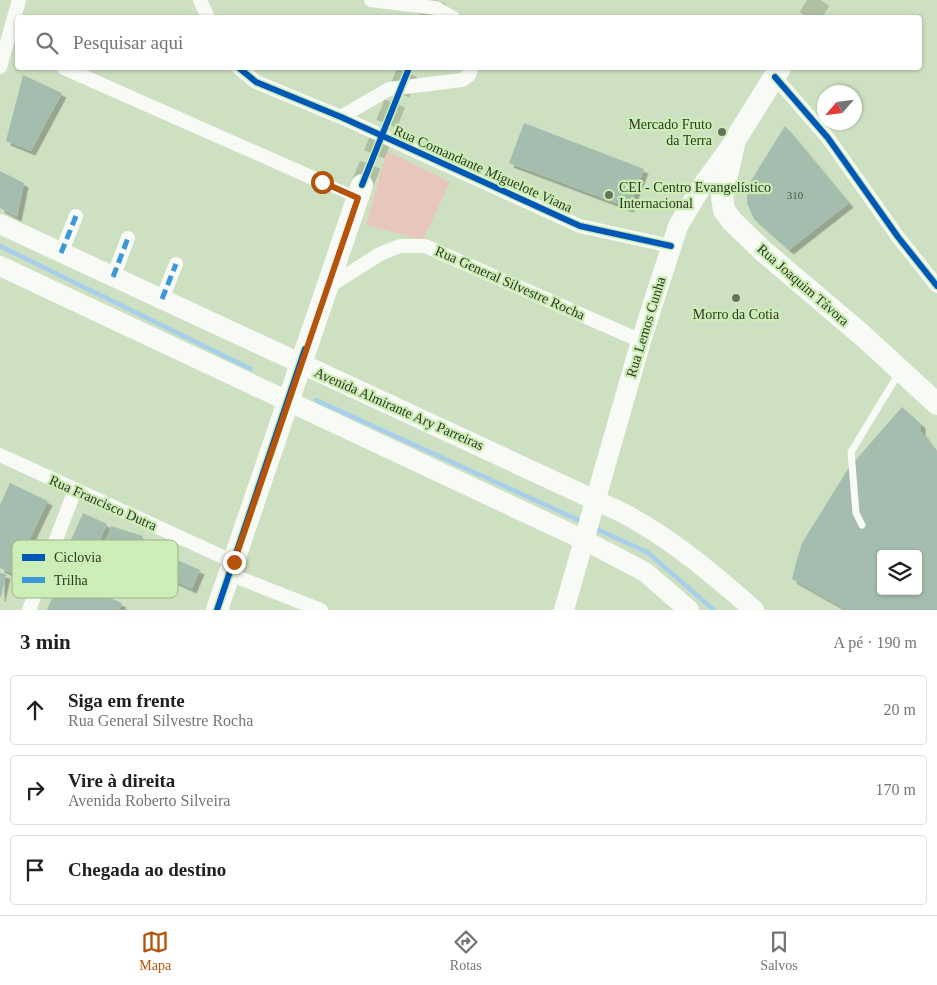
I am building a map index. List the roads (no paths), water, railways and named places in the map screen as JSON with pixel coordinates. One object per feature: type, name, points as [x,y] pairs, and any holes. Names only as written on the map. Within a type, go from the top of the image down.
[{"type":"main road","name":"Rua Lemos Cunha","points":[[564,610],[641,342],[678,226],[778,72]]},
{"type":"main road","name":"Rua Joaquim Távora","points":[[735,140],[722,198],[724,210],[732,221],[763,251],[901,370],[937,404]]},
{"type":"main road","points":[[217,610],[360,192]]},
{"type":"main road","name":"Avenida Almirante Ary Parreiras","points":[[0,224],[300,364],[497,453],[589,520],[689,610]]},
{"type":"main road","name":"Avenida Almirante Ary Parreiras","points":[[0,266],[288,403],[589,520],[642,523],[702,566],[754,610]]},
{"type":"street","points":[[0,67],[18,0]]},
{"type":"street","points":[[200,0],[207,15]]},
{"type":"street","points":[[371,0],[436,8],[448,15]]},
{"type":"street","points":[[69,70],[322,182],[360,192]]},
{"type":"street","name":"Rua Comandante Miguelote Viana","points":[[241,70],[256,82],[341,117],[580,226],[672,246]]},
{"type":"street","points":[[341,117],[388,89],[411,84],[462,80],[469,75],[470,70]]},
{"type":"street","points":[[778,72],[849,165],[880,214],[937,286]]},
{"type":"street","points":[[61,252],[76,216]]},
{"type":"street","points":[[113,276],[128,238]]},
{"type":"street","name":"Rua General Silvestre Rocha","points":[[326,288],[380,254],[400,246],[426,246],[641,342]]},
{"type":"street","points":[[162,299],[176,264]]},
{"type":"street","name":"Rua Francisco Dutra","points":[[0,455],[175,540]]},
{"type":"street","points":[[56,540],[75,490]]},
{"type":"street","name":"Rua Francisco Dutra","points":[[178,542],[321,610]]},
{"type":"street","points":[[29,610],[34,598]]},
{"type":"lane","points":[[862,525],[856,513],[851,452],[901,370]]},
{"type":"waterway","points":[[0,246],[251,369]]},
{"type":"waterway","points":[[316,400],[583,522]]},
{"type":"waterway","points":[[592,527],[647,552],[714,610]]},
{"type":"tunnel","points":[[430,15],[436,0]]},
{"type":"tunnel","points":[[811,15],[820,0]]},
{"type":"tunnel","points":[[362,185],[408,70]]},
{"type":"place","name":"Mercado Fruto da Terra","points":[[722,132]]},
{"type":"place","name":"CEI - Centro Evangelístico Internacional","points":[[609,195]]},
{"type":"place","name":"Morro da Cotia","points":[[736,298]]}]
